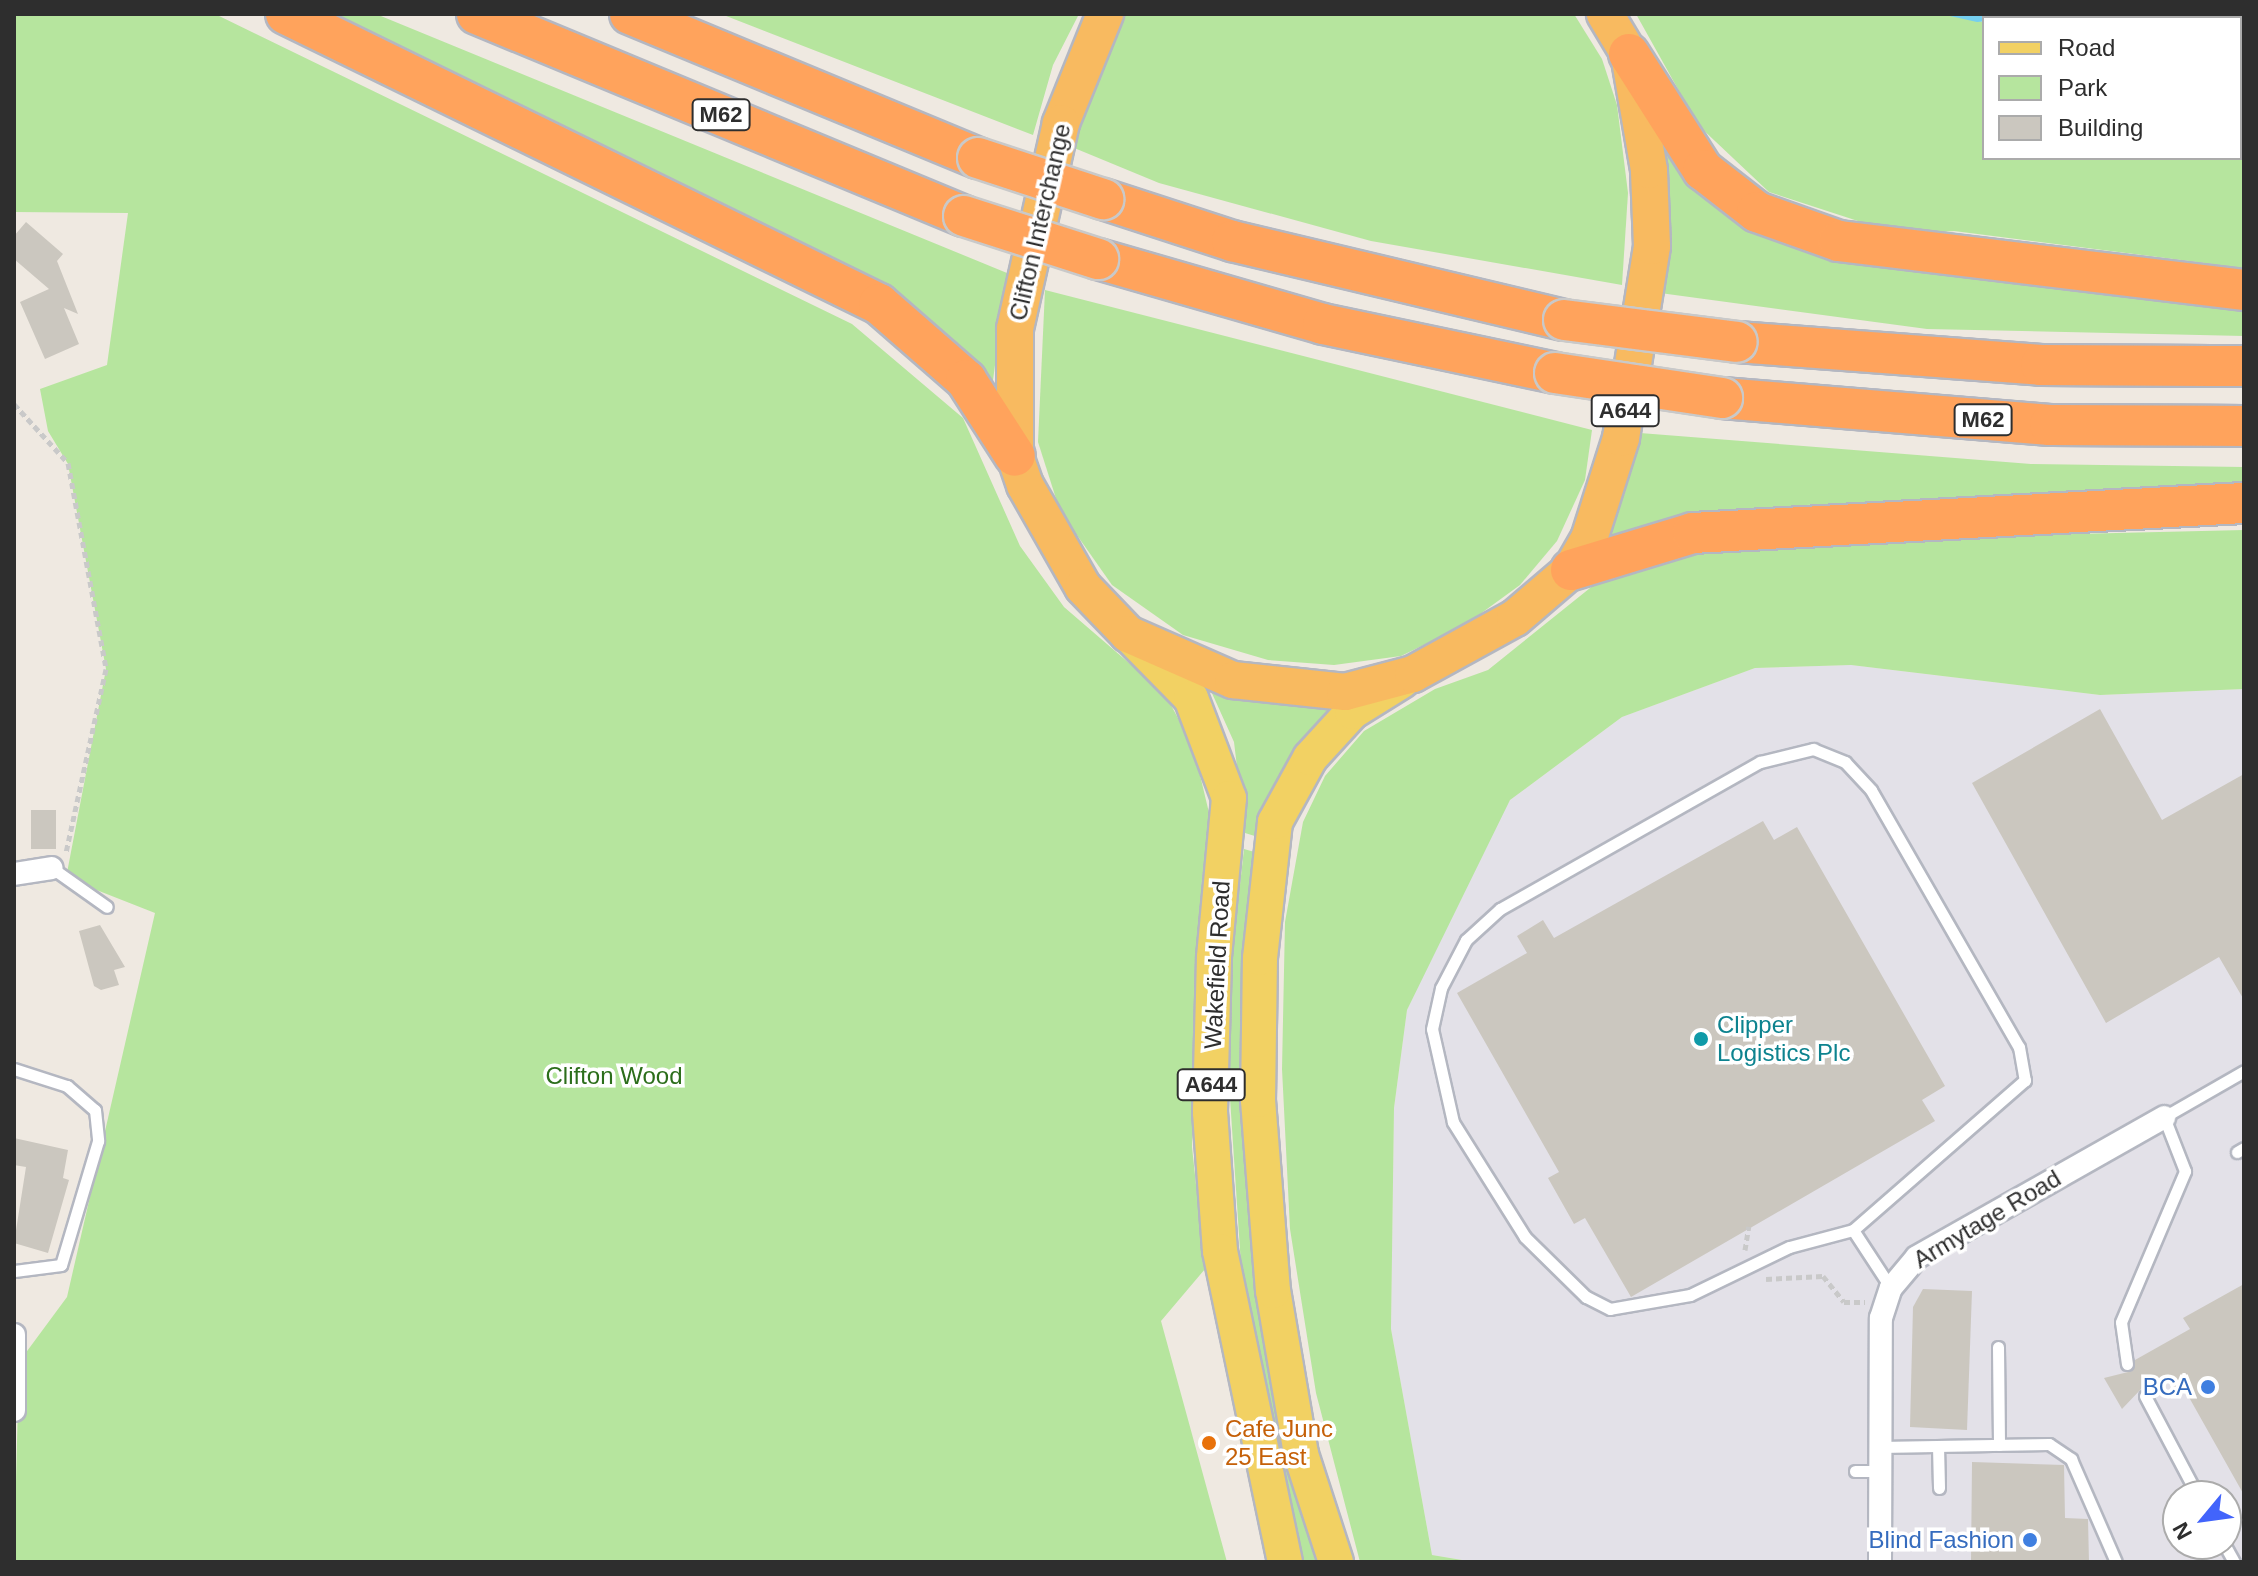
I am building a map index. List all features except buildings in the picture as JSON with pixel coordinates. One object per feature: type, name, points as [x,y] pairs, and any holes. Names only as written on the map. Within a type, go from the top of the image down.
[{"type":"highway","points":[[286,14],[879,304],[966,380],[1015,456]]},
{"type":"highway","name":"M62","points":[[477,14],[964,216],[1098,259],[1323,324],[1555,373],[1722,398],[2050,425],[2244,426]]},
{"type":"highway","name":"M62","points":[[630,14],[978,158],[1103,199],[1232,241],[1564,320],[1737,342],[2041,365],[2244,366]]},
{"type":"highway","name":"Clifton Interchange","points":[[1105,14],[1061,123],[1015,329],[1015,456],[1046,532],[1083,587],[1128,634],[1233,680],[1345,692],[1413,674],[1515,618],[1571,570],[1589,539],[1621,438],[1652,246],[1649,170],[1629,54],[1605,14]]},
{"type":"highway","points":[[1629,54],[1703,170],[1757,212],[1839,241],[2244,290]]},
{"type":"highway","points":[[1571,570],[1693,533],[2244,503]]},
{"type":"main road","name":"Wakefield Road","points":[[1128,634],[1191,698],[1229,798],[1214,958],[1210,1112],[1220,1251],[1285,1562]]},
{"type":"main road","name":"Wakefield Road","points":[[1336,1562],[1301,1454],[1273,1291],[1258,1100],[1260,958],[1282,809],[1310,758],[1352,712],[1413,674]]},
{"type":"street","points":[[14,874],[52,868]]},
{"type":"street","name":"Armytage Road","points":[[1880,1562],[1883,1309],[1891,1288],[1917,1257],[2164,1117]]},
{"type":"street","points":[[14,1335],[14,1410]]},
{"type":"lane","points":[[1803,750],[1838,758],[1862,778],[2026,1065],[2014,1095],[1853,1230],[1749,1267],[1701,1292],[1634,1309],[1586,1297],[1525,1237],[1475,1164],[1443,1099],[1432,1029],[1441,988],[1485,919],[1760,762],[1803,750]]},
{"type":"lane","points":[[52,868],[107,907]]},
{"type":"lane","points":[[14,1069],[67,1086],[95,1110],[98,1141],[61,1265],[14,1271]]},
{"type":"lane","points":[[2127,1364],[2121,1322],[2185,1171],[2164,1117],[2244,1071]]},
{"type":"lane","points":[[1853,1230],[1891,1288]]},
{"type":"lane","points":[[1998,1347],[1999,1445]]},
{"type":"lane","points":[[2145,1396],[2190,1480]]},
{"type":"lane","points":[[1880,1447],[2049,1444],[2071,1459],[2116,1562]]},
{"type":"lane","points":[[1938,1446],[1939,1488]]},
{"type":"lane","points":[[1855,1471],[1880,1471]]},
{"type":"path","points":[[14,404],[68,463],[106,669],[74,845],[52,868]]},
{"type":"path","points":[[1749,1226],[1749,1267],[1757,1280],[1823,1276],[1844,1302],[1883,1309]]},
{"type":"shaded area","points":[[1851,665],[2100,695],[2244,689],[2244,1562],[1474,1562],[1432,1555],[1391,1329],[1394,1108],[1407,1010],[1489,834],[1510,800],[1622,717],[1755,668]]},
{"type":"green space","name":"Clifton Wood","points":[[14,14],[215,14],[852,324],[963,418],[1020,546],[1064,607],[1165,694],[1193,746],[1211,821],[1202,879],[1192,1147],[1205,1269],[1161,1321],[1227,1562],[14,1562],[19,1362],[67,1297],[155,913],[66,878],[106,669],[68,464],[48,431],[40,389],[107,365],[128,213],[14,212]]},
{"type":"green space","points":[[323,14],[376,14],[1007,273],[992,388],[974,370]]},
{"type":"green space","points":[[721,14],[1079,14],[1053,65],[1033,135]]},
{"type":"green space","points":[[1124,14],[1574,14],[1602,59],[1617,105],[1628,193],[1622,285],[1371,241],[1159,183],[1067,145]]},
{"type":"green space","points":[[1636,14],[1941,14],[1982,22],[1982,160],[2242,160],[2242,16],[2134,16],[2244,14],[2244,268],[1954,231],[1901,235],[1769,192],[1698,125]]},
{"type":"green space","points":[[1665,150],[1713,204],[1776,242],[1918,270],[2244,311],[2244,336],[1927,329],[1660,293]]},
{"type":"green space","points":[[1045,290],[1592,430],[1585,480],[1557,541],[1520,585],[1465,625],[1401,656],[1334,665],[1268,660],[1183,635],[1112,585],[1060,511],[1038,442]]},
{"type":"green space","points":[[1640,433],[2031,464],[2244,467],[2244,487],[1806,505],[1734,513],[1600,547]]},
{"type":"green space","points":[[2244,530],[2244,689],[2100,695],[1851,665],[1755,668],[1622,717],[1510,800],[1407,1010],[1394,1108],[1391,1329],[1432,1555],[1474,1562],[1360,1562],[1316,1393],[1290,1229],[1282,1069],[1285,922],[1303,822],[1325,776],[1364,731],[1435,689],[1488,670],[1605,576],[1663,555],[1856,539]]},
{"type":"green space","points":[[1211,691],[1332,711],[1258,837],[1245,833],[1234,742]]},
{"type":"green space","points":[[1244,849],[1258,853],[1243,1090],[1248,1197],[1261,1318],[1322,1562],[1301,1562],[1243,1295],[1229,1083],[1231,965]]},
{"type":"water","points":[[1941,14],[2066,14],[1982,16],[1982,22]]},
{"type":"place","name":"Clipper Logistics Plc","points":[[1701,1039]]},
{"type":"place","name":"BCA","points":[[2208,1387]]},
{"type":"place","name":"Cafe Junc 25 East","points":[[1209,1443]]},
{"type":"place","name":"Blind Fashion","points":[[2030,1540]]}]
